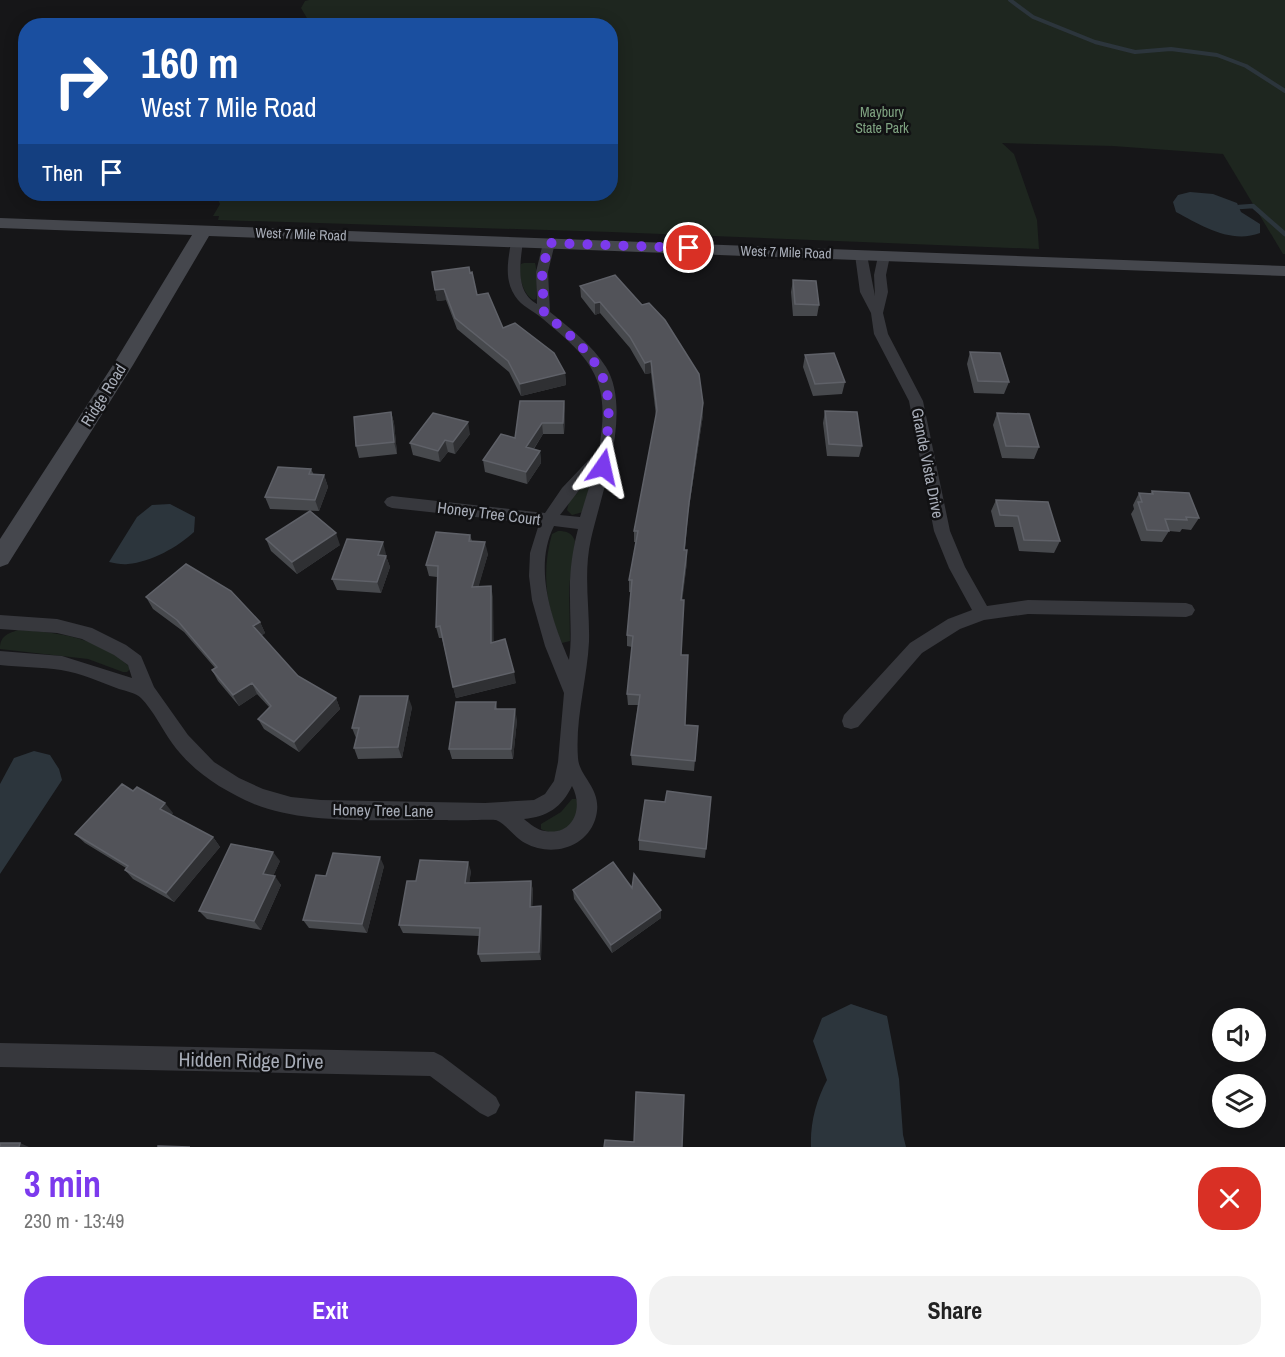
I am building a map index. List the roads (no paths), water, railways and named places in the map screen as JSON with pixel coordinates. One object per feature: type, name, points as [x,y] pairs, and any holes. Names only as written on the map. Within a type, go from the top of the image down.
[{"type":"street","name":"West 7 Mile Road","points":[[0,223],[1285,271]]},
{"type":"street","name":"Ridge Road","points":[[0,558],[123,365],[204,230]]},
{"type":"street","name":"Honey Tree Lane","points":[[0,622],[57,626],[86,633],[120,650],[135,661],[146,691],[181,741],[207,768],[232,784],[260,797],[291,806],[321,808],[501,812],[537,809],[552,800],[563,784],[568,762],[573,692],[580,643],[578,597],[580,553],[600,483],[608,437],[608,391],[602,370],[580,343],[544,313],[528,304],[520,294],[513,272],[517,242]]},
{"type":"street","points":[[544,313],[542,272],[549,243]]},
{"type":"street","name":"Grande Vista Drive","points":[[861,255],[866,291],[877,313],[884,344],[908,385],[919,410],[942,531],[957,568],[982,613]]},
{"type":"street","name":"Grande Vista Drive","points":[[877,313],[882,292],[880,275],[884,256]]},
{"type":"street","name":"Honey Tree Lane","points":[[573,692],[542,614],[536,585],[542,539],[555,508],[605,451]]},
{"type":"street","name":"Honey Tree Court","points":[[392,502],[587,524]]},
{"type":"street","points":[[851,721],[916,648],[954,624],[982,613],[1028,607],[1186,610]]},
{"type":"street","points":[[0,658],[62,663],[146,691]]},
{"type":"street","points":[[501,812],[535,838],[554,842],[572,837],[583,825],[588,812],[587,797],[568,762]]},
{"type":"street","name":"Hidden Ridge Drive","points":[[0,1055],[434,1064],[488,1105]]},
{"type":"waterway","points":[[1010,0],[1033,17],[1095,42],[1135,52],[1171,49],[1217,55],[1246,66],[1285,91]]},
{"type":"waterway","points":[[1239,207],[1253,206],[1285,234]]},
{"type":"park label","name":"Maybury State Park","points":[[882,120]]}]
